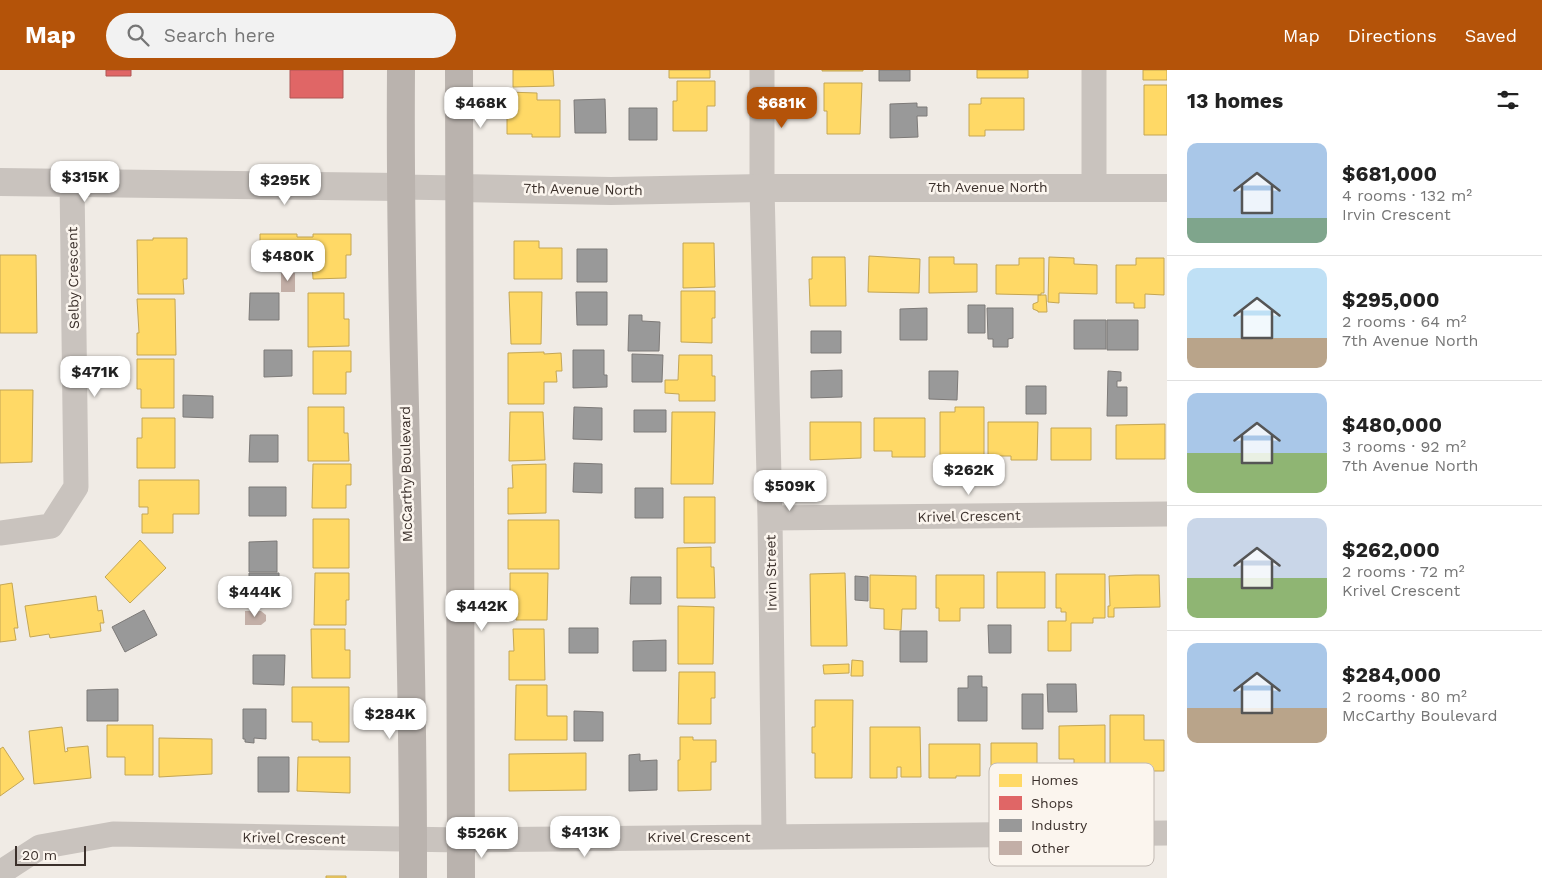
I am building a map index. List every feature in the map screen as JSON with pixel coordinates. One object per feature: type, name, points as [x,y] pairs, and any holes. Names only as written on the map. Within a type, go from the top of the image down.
[{"type":"main road","name":"McCarthy Boulevard","points":[[400,70],[400,187],[413,878]]},
{"type":"main road","points":[[459,70],[461,878]]},
{"type":"street","name":"Irvin Street","points":[[762,70],[762,188],[770,518],[774,837]]},
{"type":"street","points":[[1094,70],[1094,187]]},
{"type":"street","name":"7th Avenue North","points":[[0,182],[610,191],[762,188],[1167,188]]},
{"type":"street","name":"Selby Crescent","points":[[0,533],[51,526],[76,487],[72,182]]},
{"type":"street","name":"Krivel Crescent","points":[[770,518],[1167,514]]},
{"type":"street","name":"Krivel Crescent","points":[[1154,833],[1167,833]]},
{"type":"street","name":"Krivel Crescent","points":[[0,873],[40,847],[112,834],[413,840],[989,835]]},
{"type":"building: Homes","points":[[513,70],[553,70],[554,86],[513,87]]},
{"type":"building: Homes","points":[[669,70],[710,70],[710,78],[669,78]]},
{"type":"building: Homes","points":[[863,70],[863,71],[822,71]]},
{"type":"building: Homes","points":[[977,70],[1028,70],[1028,78],[977,78]]},
{"type":"building: Homes","points":[[1143,70],[1167,70],[1167,80],[1143,80]]},
{"type":"building: Homes","points":[[677,81],[715,81],[715,106],[707,106],[707,131],[673,131],[673,101],[677,101]]},
{"type":"building: Homes","points":[[824,83],[862,83],[860,134],[827,134],[827,111],[824,111]]},
{"type":"building: Homes","points":[[1144,85],[1167,85],[1167,135],[1144,135]]},
{"type":"building: Homes","points":[[507,92],[537,93],[537,100],[560,100],[560,137],[532,137],[532,134],[507,134]]},
{"type":"building: Homes","points":[[981,98],[1024,98],[1024,130],[985,130],[985,136],[969,136],[969,104],[981,104]]},
{"type":"building: Homes","points":[[260,234],[297,234],[297,237],[313,237],[313,234],[351,234],[351,255],[346,255],[346,278],[313,279],[312,261],[260,264]]},
{"type":"building: Homes","points":[[153,238],[187,238],[187,279],[183,279],[184,294],[138,294],[137,240],[153,240]]},
{"type":"building: Homes","points":[[514,241],[539,241],[539,248],[562,248],[562,279],[514,279]]},
{"type":"building: Homes","points":[[683,243],[714,243],[715,287],[683,288]]},
{"type":"building: Homes","points":[[0,255],[36,255],[37,333],[0,333]]},
{"type":"building: Homes","points":[[869,256],[920,259],[919,293],[868,292]]},
{"type":"building: Homes","points":[[812,257],[845,257],[846,306],[810,306],[809,279],[812,279]]},
{"type":"building: Homes","points":[[929,257],[954,257],[954,264],[977,264],[977,292],[929,293]]},
{"type":"building: Homes","points":[[1049,257],[1074,258],[1074,264],[1097,265],[1097,294],[1059,293],[1059,303],[1048,302]]},
{"type":"building: Homes","points":[[1019,258],[1044,258],[1044,293],[1041,293],[1041,295],[996,294],[996,265],[1019,265]]},
{"type":"building: Homes","points":[[1136,258],[1164,258],[1164,295],[1145,294],[1145,308],[1134,308],[1134,303],[1116,303],[1116,265],[1136,265]]},
{"type":"building: Homes","points":[[681,291],[715,291],[715,318],[712,318],[712,343],[681,342]]},
{"type":"building: Homes","points":[[509,292],[542,292],[541,344],[511,344]]},
{"type":"building: Homes","points":[[308,293],[344,293],[344,319],[349,319],[349,346],[308,347]]},
{"type":"building: Homes","points":[[1038,295],[1046,295],[1047,312],[1038,312],[1033,309],[1033,304],[1038,302]]},
{"type":"building: Homes","points":[[137,299],[175,299],[176,355],[137,355],[137,333],[139,333]]},
{"type":"building: Homes","points":[[313,351],[351,351],[351,372],[346,372],[346,394],[313,394]]},
{"type":"building: Homes","points":[[544,352],[544,354],[561,353],[562,371],[556,371],[557,382],[544,382],[544,404],[508,404],[508,353]]},
{"type":"building: Homes","points":[[679,355],[712,355],[712,376],[715,376],[715,401],[679,401],[679,394],[665,393],[665,380],[678,380]]},
{"type":"building: Homes","points":[[137,359],[174,359],[174,408],[141,408],[141,389],[137,389]]},
{"type":"building: Homes","points":[[0,390],[33,390],[32,462],[0,463]]},
{"type":"building: Homes","points":[[308,407],[344,407],[344,433],[348,433],[349,461],[308,461]]},
{"type":"building: Homes","points":[[955,407],[984,407],[984,460],[940,461],[940,412],[955,412]]},
{"type":"building: Homes","points":[[510,412],[543,412],[545,460],[509,461]]},
{"type":"building: Homes","points":[[672,412],[715,412],[713,484],[671,484]]},
{"type":"building: Homes","points":[[142,418],[175,418],[175,468],[137,468],[137,438],[142,438]]},
{"type":"building: Homes","points":[[874,418],[925,418],[925,457],[892,457],[892,451],[874,451]]},
{"type":"building: Homes","points":[[810,422],[861,422],[861,458],[810,460]]},
{"type":"building: Homes","points":[[988,422],[1038,422],[1037,460],[1011,460],[1011,456],[988,456]]},
{"type":"building: Homes","points":[[1165,424],[1165,459],[1116,459],[1116,425]]},
{"type":"building: Homes","points":[[1051,428],[1091,428],[1091,460],[1051,460]]},
{"type":"building: Homes","points":[[313,464],[351,464],[351,485],[346,485],[346,508],[312,508]]},
{"type":"building: Homes","points":[[546,464],[546,513],[508,514],[508,488],[513,488],[512,465]]},
{"type":"building: Homes","points":[[139,480],[199,480],[199,514],[173,514],[173,533],[142,533],[142,514],[148,514],[148,507],[139,507]]},
{"type":"building: Homes","points":[[684,497],[715,497],[715,543],[684,543]]},
{"type":"building: Homes","points":[[313,519],[349,519],[349,568],[313,568]]},
{"type":"building: Homes","points":[[508,520],[559,520],[559,569],[508,569]]},
{"type":"building: Homes","points":[[140,540],[166,568],[130,603],[105,577]]},
{"type":"building: Homes","points":[[711,547],[711,567],[714,567],[715,598],[677,598],[677,548]]},
{"type":"building: Homes","points":[[997,572],[1045,572],[1045,608],[997,608]]},
{"type":"building: Homes","points":[[315,573],[349,573],[349,600],[346,600],[346,625],[314,625]]},
{"type":"building: Homes","points":[[510,573],[548,573],[547,620],[516,620],[516,598],[510,598]]},
{"type":"building: Homes","points":[[845,573],[847,646],[811,646],[810,574]]},
{"type":"building: Homes","points":[[1056,574],[1105,574],[1105,618],[1093,618],[1093,623],[1071,623],[1071,651],[1048,651],[1048,621],[1066,621],[1066,612],[1061,612],[1061,608],[1056,608]]},
{"type":"building: Homes","points":[[870,575],[916,576],[916,609],[902,609],[901,630],[884,629],[884,609],[870,608]]},
{"type":"building: Homes","points":[[936,575],[984,575],[984,608],[960,608],[960,621],[939,621],[939,608],[936,608]]},
{"type":"building: Homes","points":[[1159,575],[1160,607],[1114,608],[1114,617],[1108,617],[1108,606],[1110,606],[1109,576]]},
{"type":"building: Homes","points":[[12,583],[18,628],[14,628],[16,640],[0,642],[0,585]]},
{"type":"building: Homes","points":[[96,596],[98,611],[102,610],[104,623],[100,623],[101,631],[50,638],[49,634],[30,637],[25,606]]},
{"type":"building: Homes","points":[[678,606],[714,607],[713,664],[678,664]]},
{"type":"building: Homes","points":[[311,629],[345,629],[345,650],[350,650],[350,678],[312,678]]},
{"type":"building: Homes","points":[[513,629],[544,629],[545,680],[509,680],[509,651],[514,651]]},
{"type":"building: Homes","points":[[852,660],[863,661],[863,676],[851,676]]},
{"type":"building: Homes","points":[[849,664],[849,673],[824,674],[823,665]]},
{"type":"building: Homes","points":[[679,672],[715,672],[715,698],[711,698],[711,724],[678,724]]},
{"type":"building: Homes","points":[[516,685],[547,685],[547,716],[567,716],[567,740],[515,740]]},
{"type":"building: Homes","points":[[292,687],[349,687],[349,742],[319,742],[319,740],[312,740],[312,722],[292,722]]},
{"type":"building: Homes","points":[[815,700],[853,700],[852,778],[815,778],[815,753],[812,753],[812,727],[815,727]]},
{"type":"building: Homes","points":[[1110,715],[1144,715],[1144,740],[1164,740],[1164,771],[1154,771],[1154,763],[1110,763]]},
{"type":"building: Homes","points":[[107,725],[153,725],[153,775],[125,775],[125,757],[107,757]]},
{"type":"building: Homes","points":[[1105,725],[1105,763],[1074,763],[1074,759],[1059,759],[1059,726]]},
{"type":"building: Homes","points":[[62,727],[65,752],[68,751],[67,748],[88,746],[91,778],[34,784],[29,731]]},
{"type":"building: Homes","points":[[870,727],[920,727],[921,777],[901,777],[901,767],[897,767],[897,778],[870,778]]},
{"type":"building: Homes","points":[[680,737],[693,737],[693,740],[716,740],[716,762],[711,762],[711,790],[678,791]]},
{"type":"building: Homes","points":[[159,738],[212,739],[212,774],[159,777]]},
{"type":"building: Homes","points":[[991,743],[1037,743],[1037,763],[991,763]]},
{"type":"building: Homes","points":[[929,744],[980,744],[980,776],[929,778]]},
{"type":"building: Homes","points":[[3,747],[24,779],[0,796],[0,749]]},
{"type":"building: Homes","points":[[586,753],[586,790],[509,791],[509,754]]},
{"type":"building: Homes","points":[[298,757],[350,757],[350,793],[297,791]]},
{"type":"building: Homes","points":[[326,876],[346,876],[346,878],[326,878]]},
{"type":"building: Shops","points":[[106,70],[131,70],[131,76],[106,76]]},
{"type":"building: Shops","points":[[290,70],[343,70],[343,98],[290,98]]},
{"type":"building: Industry","points":[[879,70],[910,70],[910,81],[879,81]]},
{"type":"building: Industry","points":[[605,99],[606,133],[575,133],[574,100]]},
{"type":"building: Industry","points":[[917,103],[917,107],[927,107],[927,116],[917,116],[918,137],[890,138],[890,104]]},
{"type":"building: Industry","points":[[629,108],[657,108],[657,140],[629,140]]},
{"type":"building: Industry","points":[[577,249],[607,249],[607,282],[577,282]]},
{"type":"building: Industry","points":[[576,292],[607,292],[607,325],[577,325]]},
{"type":"building: Industry","points":[[250,293],[279,293],[279,320],[249,320]]},
{"type":"building: Industry","points":[[968,305],[985,305],[985,333],[968,333]]},
{"type":"building: Industry","points":[[927,308],[927,340],[900,340],[900,309]]},
{"type":"building: Industry","points":[[987,308],[1013,308],[1013,338],[1008,339],[1008,347],[993,347],[993,339],[988,339]]},
{"type":"building: Industry","points":[[629,315],[642,315],[642,321],[660,322],[659,351],[628,351]]},
{"type":"building: Industry","points":[[1074,320],[1106,320],[1106,349],[1074,349]]},
{"type":"building: Industry","points":[[1107,320],[1138,320],[1138,350],[1107,350]]},
{"type":"building: Industry","points":[[811,331],[841,331],[841,353],[811,353]]},
{"type":"building: Industry","points":[[264,350],[292,350],[292,376],[264,377]]},
{"type":"building: Industry","points":[[573,350],[604,350],[604,375],[607,375],[607,387],[573,388]]},
{"type":"building: Industry","points":[[632,354],[663,355],[662,382],[632,382]]},
{"type":"building: Industry","points":[[842,370],[842,397],[811,398],[811,371]]},
{"type":"building: Industry","points":[[929,371],[958,371],[957,400],[929,399]]},
{"type":"building: Industry","points":[[1108,371],[1121,372],[1121,381],[1117,381],[1117,387],[1127,387],[1127,416],[1107,416]]},
{"type":"building: Industry","points":[[1026,386],[1046,386],[1046,414],[1026,414]]},
{"type":"building: Industry","points":[[183,395],[213,396],[213,418],[183,417]]},
{"type":"building: Industry","points":[[574,407],[602,408],[602,440],[573,439]]},
{"type":"building: Industry","points":[[634,410],[666,410],[666,432],[634,432]]},
{"type":"building: Industry","points":[[250,435],[278,435],[278,462],[249,462]]},
{"type":"building: Industry","points":[[574,463],[602,464],[602,493],[573,492]]},
{"type":"building: Industry","points":[[249,487],[286,487],[286,516],[249,516]]},
{"type":"building: Industry","points":[[635,488],[663,488],[663,518],[635,518]]},
{"type":"building: Industry","points":[[277,541],[277,572],[249,572],[249,542]]},
{"type":"building: Industry","points":[[249,573],[279,573],[279,581],[286,581],[286,600],[278,600],[278,603],[249,603]]},
{"type":"building: Industry","points":[[855,576],[868,577],[868,601],[855,600]]},
{"type":"building: Industry","points":[[631,577],[661,577],[661,604],[630,604]]},
{"type":"building: Industry","points":[[144,610],[157,635],[125,652],[112,627]]},
{"type":"building: Industry","points":[[988,625],[1011,625],[1011,653],[989,653]]},
{"type":"building: Industry","points":[[569,628],[598,628],[598,653],[569,653]]},
{"type":"building: Industry","points":[[900,631],[927,631],[927,662],[900,662]]},
{"type":"building: Industry","points":[[666,640],[666,671],[633,671],[633,641]]},
{"type":"building: Industry","points":[[253,655],[285,655],[284,685],[253,684]]},
{"type":"building: Industry","points":[[968,676],[982,676],[982,687],[987,687],[987,721],[958,721],[958,688],[968,688]]},
{"type":"building: Industry","points":[[1047,684],[1076,684],[1077,712],[1048,712]]},
{"type":"building: Industry","points":[[118,689],[118,721],[87,721],[87,690]]},
{"type":"building: Industry","points":[[1022,694],[1043,694],[1043,729],[1022,729]]},
{"type":"building: Industry","points":[[243,709],[266,709],[266,739],[254,738],[254,743],[245,742],[245,739],[243,739]]},
{"type":"building: Industry","points":[[574,711],[603,712],[603,741],[574,741]]},
{"type":"building: Industry","points":[[640,754],[640,761],[657,760],[657,790],[629,791],[629,755]]},
{"type":"building: Industry","points":[[258,757],[289,757],[289,792],[258,792]]},
{"type":"building: Other","points":[[281,273],[295,273],[295,292],[281,292]]},
{"type":"building: Other","points":[[245,611],[261,611],[266,615],[266,621],[261,625],[245,625]]}]
